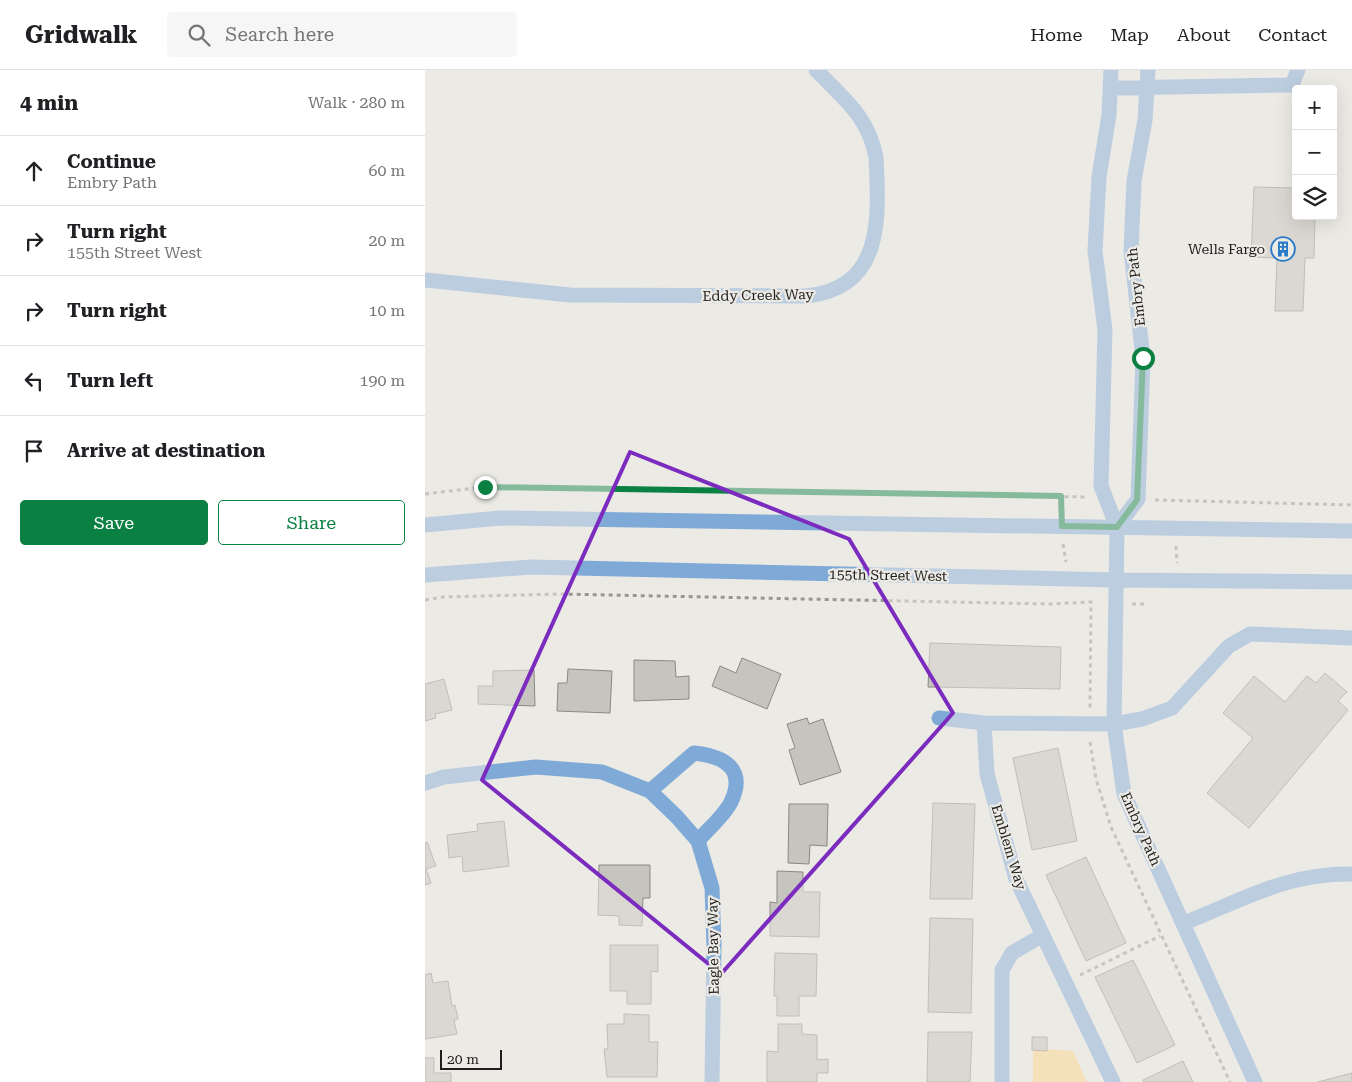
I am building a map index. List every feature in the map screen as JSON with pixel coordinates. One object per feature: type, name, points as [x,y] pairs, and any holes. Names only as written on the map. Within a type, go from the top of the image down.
[{"type":"street","name":"Eddy Creek Way","points":[[425,280],[588,295],[805,296],[817,295],[840,287],[863,266],[875,238],[876,157],[874,144],[864,120],[817,70]]},
{"type":"street","name":"Embry Path","points":[[1111,70],[1112,88],[1099,177],[1095,250],[1105,330],[1101,486],[1117,527],[1114,724],[1124,794],[1255,1082]]},
{"type":"street","name":"Embry Path","points":[[1117,527],[1137,500],[1143,358],[1131,251],[1135,181],[1148,89],[1148,70]]},
{"type":"street","points":[[1112,88],[1148,89],[1292,84],[1298,70]]},
{"type":"street","points":[[425,525],[500,518],[1352,531]]},
{"type":"street","name":"155th Street West","points":[[425,575],[531,567],[1115,580],[1352,582]]},
{"type":"street","points":[[939,718],[984,722],[1090,724],[1114,724],[1142,719],[1172,708],[1229,646],[1250,634],[1352,638]]},
{"type":"street","name":"Emblem Way","points":[[984,722],[987,774],[1016,879],[1113,1082]]},
{"type":"street","points":[[650,791],[694,753],[716,756],[733,768],[737,783],[730,803],[698,841]]},
{"type":"street","name":"Eagle Bay Way","points":[[425,783],[444,777],[536,767],[602,772],[650,791],[698,841],[712,888],[714,945],[712,1082]]},
{"type":"street","points":[[1184,923],[1264,888],[1323,873],[1352,874]]},
{"type":"street","points":[[1002,1082],[1002,970],[1013,953],[1043,935]]},
{"type":"path","points":[[425,494],[485,487],[1061,496],[1063,555],[1077,593],[1076,603]]},
{"type":"path","points":[[1167,501],[1352,505]]},
{"type":"path","points":[[1169,580],[1177,566],[1175,501]]},
{"type":"path","points":[[425,600],[443,597],[560,594],[1091,602],[1090,724],[1091,750],[1096,779],[1111,826],[1160,936],[1197,1008],[1230,1082]]},
{"type":"path","points":[[1064,981],[1160,936]]},
{"type":"highlighted area","points":[[630,452],[849,539],[953,713],[721,974],[482,780]]},
{"type":"shaded area","points":[[1033,1048],[1073,1051],[1087,1082],[1033,1082]]},
{"type":"building","name":"Wells Fargo","points":[[1254,187],[1292,188],[1292,220],[1315,220],[1314,258],[1305,258],[1303,311],[1275,311],[1277,258],[1251,257]]},
{"type":"building","points":[[930,643],[1061,647],[1060,689],[928,687]]},
{"type":"building","points":[[742,658],[781,674],[767,709],[712,686],[720,666],[736,673]]},
{"type":"building","points":[[634,660],[675,661],[676,677],[689,676],[689,699],[634,701]]},
{"type":"building","points":[[568,669],[612,671],[610,713],[557,711],[558,683],[567,683]]},
{"type":"building","points":[[534,670],[535,706],[478,704],[478,686],[493,686],[493,671]]},
{"type":"building","points":[[1325,673],[1347,692],[1338,701],[1348,710],[1249,828],[1207,793],[1253,738],[1223,713],[1254,676],[1285,702],[1307,676],[1316,683]]},
{"type":"building","points":[[444,679],[452,710],[435,714],[436,718],[425,721],[425,684]]},
{"type":"building","points":[[807,718],[809,724],[823,719],[841,772],[800,785],[789,750],[795,748],[787,724]]},
{"type":"building","points":[[1058,748],[1077,841],[1032,850],[1013,758]]},
{"type":"building","points":[[933,803],[975,804],[972,899],[930,899]]},
{"type":"building","points":[[789,804],[828,804],[827,846],[810,845],[809,864],[788,863]]},
{"type":"building","points":[[504,821],[509,866],[463,872],[462,856],[449,858],[447,835],[478,831],[477,824]]},
{"type":"building","points":[[427,842],[436,866],[426,869],[431,883],[425,885],[425,843]]},
{"type":"building","points":[[1086,857],[1126,943],[1086,961],[1046,875]]},
{"type":"building","points":[[599,865],[650,865],[650,898],[643,898],[642,926],[619,925],[619,916],[598,915]]},
{"type":"building","points":[[777,871],[803,872],[803,892],[820,892],[819,937],[770,936],[770,902],[777,903]]},
{"type":"building","points":[[930,918],[973,919],[971,1013],[928,1012]]},
{"type":"building","points":[[610,945],[658,945],[658,972],[651,971],[651,1004],[627,1004],[627,991],[610,991]]},
{"type":"building","points":[[775,953],[817,954],[816,996],[799,996],[799,1016],[777,1016],[777,996],[774,996]]},
{"type":"building","points":[[1133,960],[1175,1045],[1137,1063],[1095,977]]},
{"type":"building","points":[[431,973],[433,983],[448,981],[452,1006],[455,1005],[458,1019],[454,1020],[457,1034],[425,1039],[425,975]]},
{"type":"building","points":[[624,1014],[649,1015],[649,1042],[658,1042],[657,1077],[607,1077],[604,1049],[608,1049],[607,1024],[624,1024]]},
{"type":"building","points":[[778,1024],[802,1024],[802,1034],[817,1035],[817,1060],[828,1059],[828,1073],[817,1073],[817,1082],[767,1082],[767,1051],[778,1052]]},
{"type":"building","points":[[928,1032],[972,1032],[970,1082],[927,1082]]},
{"type":"building","points":[[1032,1037],[1047,1037],[1047,1051],[1032,1050]]},
{"type":"building","points":[[425,1058],[434,1058],[434,1073],[451,1073],[451,1082],[425,1082]]},
{"type":"building","points":[[1183,1061],[1193,1082],[1144,1082],[1143,1080]]},
{"type":"building","points":[[1352,1073],[1352,1082],[1318,1082]]},
{"type":"place","name":"Wells Fargo","points":[[1283,249]]},
{"type":"route","points":[[485,487],[1061,496],[1062,526],[1117,527],[1137,500],[1143,358]]}]
